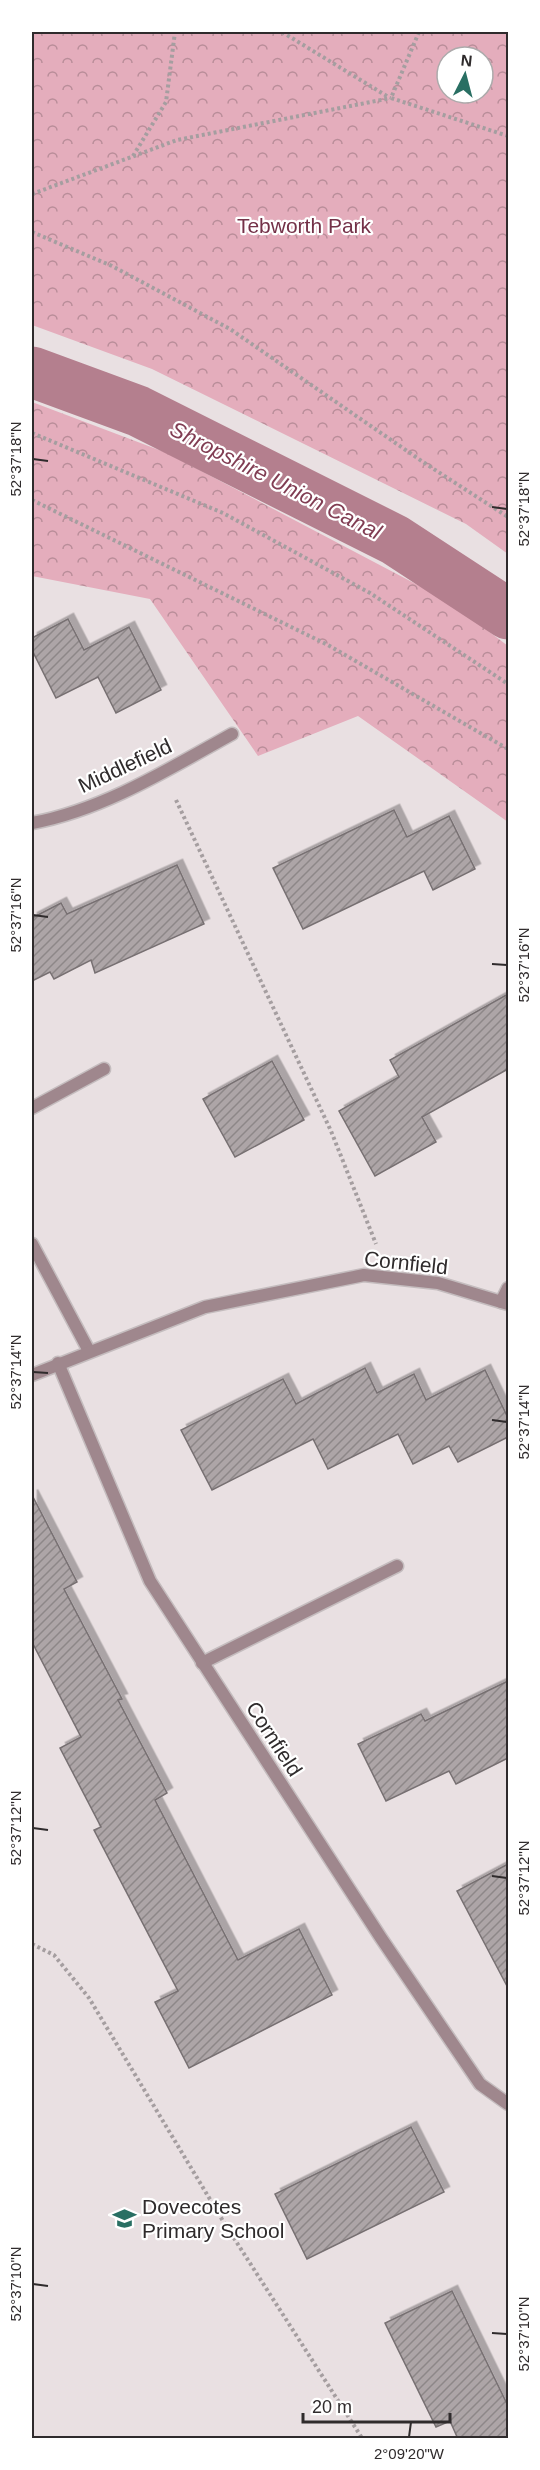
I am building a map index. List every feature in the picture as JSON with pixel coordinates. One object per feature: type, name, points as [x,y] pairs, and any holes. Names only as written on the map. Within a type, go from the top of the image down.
[{"type":"street","name":"Middlefield","points":[[32,823],[98,803],[163,772],[232,734]]},
{"type":"street","points":[[32,1108],[104,1069]]},
{"type":"street","points":[[32,1244],[89,1351]]},
{"type":"street","name":"Cornfield","points":[[32,1375],[205,1307],[364,1275],[438,1283],[505,1303]]},
{"type":"street","points":[[505,1303],[508,1288]]},
{"type":"street","name":"Cornfield","points":[[58,1363],[150,1581],[374,1928],[480,2084],[508,2104]]},
{"type":"street","points":[[202,1663],[397,1566]]},
{"type":"path","points":[[133,156],[165,102],[175,32]]},
{"type":"path","points":[[282,32],[391,98],[508,136]]},
{"type":"path","points":[[391,98],[419,32]]},
{"type":"path","points":[[32,194],[177,141],[391,98]]},
{"type":"path","points":[[32,232],[112,266],[230,329],[426,464],[508,517]]},
{"type":"path","points":[[32,433],[223,513],[370,593],[508,684]]},
{"type":"path","points":[[32,500],[328,645],[508,749]]},
{"type":"path","points":[[163,772],[331,1131],[389,1277]]},
{"type":"path","points":[[32,1944],[54,1955],[89,1998],[223,2221],[362,2439]]},
{"type":"green space","name":"Tebworth Park","points":[[32,32],[508,32],[508,554],[466,524],[152,369],[32,325]]},
{"type":"green space","points":[[468,32],[508,32],[508,44]]},
{"type":"green space","points":[[32,402],[167,453],[450,602],[508,646],[508,822],[358,716],[258,756],[150,599],[32,576]]},
{"type":"building","points":[[68,619],[84,650],[129,627],[161,690],[116,713],[98,677],[56,698],[32,650],[32,638]]},
{"type":"building","points":[[394,810],[407,837],[449,816],[475,869],[433,890],[424,871],[303,929],[273,868]]},
{"type":"building","points":[[177,865],[204,924],[95,973],[91,960],[54,979],[50,972],[32,981],[32,918],[61,903],[67,914]]},
{"type":"building","points":[[508,994],[508,1069],[422,1117],[436,1142],[375,1176],[339,1111],[399,1077],[390,1060]]},
{"type":"building","points":[[272,1061],[304,1120],[235,1157],[203,1099]]},
{"type":"building","points":[[365,1368],[377,1393],[414,1374],[426,1400],[485,1370],[508,1418],[508,1437],[458,1462],[449,1446],[413,1464],[398,1434],[328,1469],[313,1439],[212,1490],[181,1430],[283,1379],[296,1404]]},
{"type":"building","points":[[32,1495],[77,1582],[64,1589],[122,1699],[118,1700],[167,1793],[155,1800],[238,1960],[299,1929],[332,1995],[189,2068],[155,2002],[178,1991],[94,1830],[101,1827],[60,1748],[81,1737],[32,1642]]},
{"type":"building","points":[[508,1681],[508,1758],[456,1784],[449,1771],[386,1801],[358,1744],[421,1714],[425,1721]]},
{"type":"building","points":[[508,1864],[508,1988],[457,1891]]},
{"type":"building","points":[[411,2127],[444,2192],[307,2259],[275,2194]]},
{"type":"building","points":[[452,2291],[508,2406],[508,2439],[458,2439],[450,2421],[436,2427],[385,2323]]},
{"type":"waterway","name":"Shropshire Union Canal","points":[[32,372],[138,411],[395,540],[508,614]]},
{"type":"place","name":"Dovecotes Primary School","points":[[124,2219]]}]
